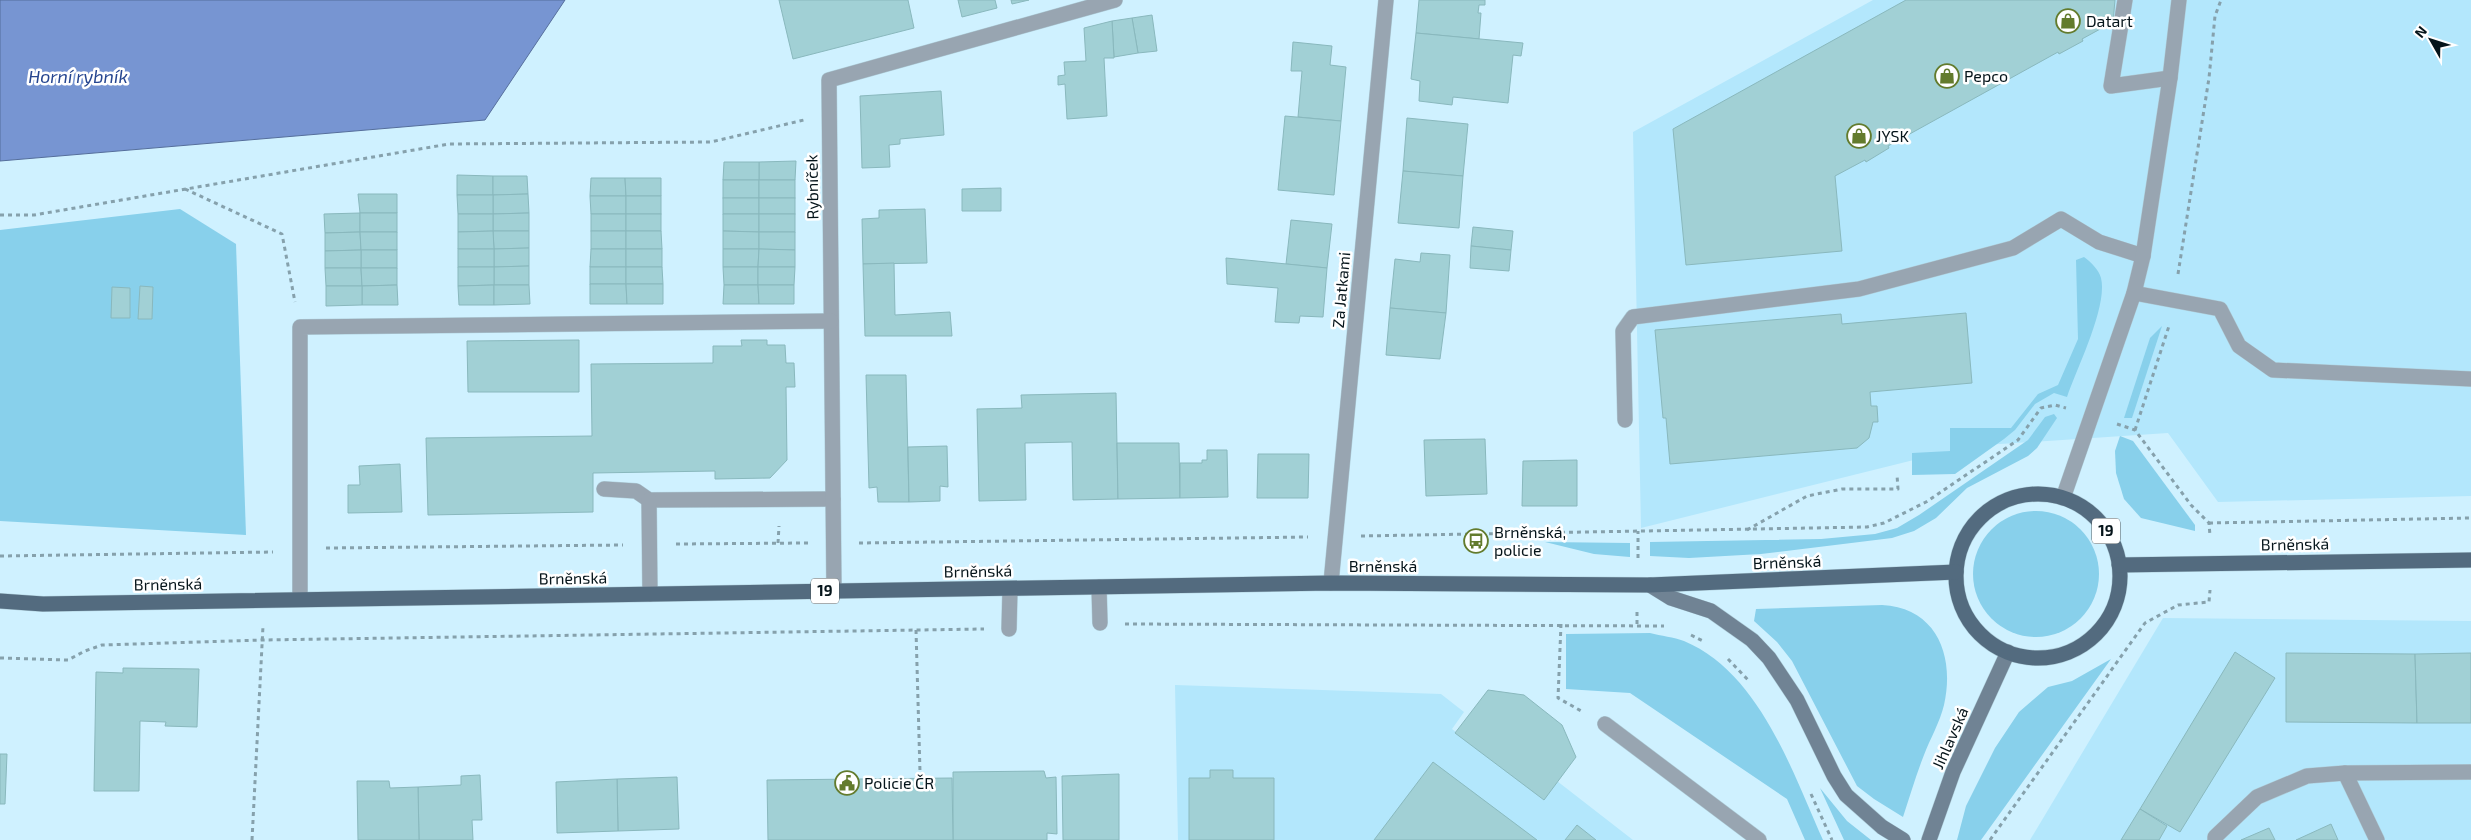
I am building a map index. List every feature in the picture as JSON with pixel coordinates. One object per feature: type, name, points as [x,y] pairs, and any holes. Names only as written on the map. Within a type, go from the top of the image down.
[{"type":"main road","name":"19","points":[[2048,495],[2063,498],[2083,507],[2095,517],[2112,543],[2119,565],[2119,585],[2114,606],[2097,633],[2070,651],[2051,657],[2021,656],[2008,652],[1983,637],[1966,616],[1956,588],[1956,572],[1964,540],[1970,529],[1990,509],[2018,496],[2048,495]]},
{"type":"main road","name":"Brněnská","points":[[2119,565],[2471,560]]},
{"type":"main road","name":"Brněnská","points":[[0,601],[43,604],[1331,583],[1650,585],[1956,572]]},
{"type":"main road","points":[[1650,585],[1671,598],[1711,611],[1752,640],[1769,658],[1798,700],[1834,776],[1846,795],[1882,827],[1903,840]]},
{"type":"main road","name":"Jihlavská","points":[[1929,840],[1953,772],[2008,652]]},
{"type":"street","name":"Rybníček","points":[[834,591],[829,80],[1115,0]]},
{"type":"street","name":"Za Jatkami","points":[[1331,583],[1386,0]]},
{"type":"street","points":[[2125,0],[2112,86],[2170,78]]},
{"type":"street","points":[[2063,498],[2134,293],[2143,256],[2170,78],[2179,0]]},
{"type":"street","points":[[1625,420],[1622,331],[1633,317],[1859,289],[2013,248],[2061,219],[2100,242],[2143,256]]},
{"type":"street","points":[[2134,293],[2220,309],[2240,346],[2273,370],[2471,379]]},
{"type":"street","points":[[300,599],[300,327],[831,320]]},
{"type":"street","points":[[604,489],[636,491],[648,500],[833,499]]},
{"type":"street","points":[[648,500],[650,594]]},
{"type":"street","points":[[1099,587],[1100,623]]},
{"type":"street","points":[[1009,629],[1010,588]]},
{"type":"street","points":[[1604,724],[1759,840]]},
{"type":"street","points":[[2215,840],[2215,837],[2256,797],[2307,776],[2345,773],[2471,772]]},
{"type":"street","points":[[2345,773],[2377,840]]},
{"type":"path","points":[[2135,430],[2178,301],[2177,280],[2209,78],[2215,16],[2221,0]]},
{"type":"path","points":[[0,215],[34,215],[449,144],[711,142],[829,114]]},
{"type":"path","points":[[185,189],[282,234],[300,327]]},
{"type":"path","points":[[1335,536],[1867,528],[1926,502],[2018,440],[2041,408],[2055,405],[2135,430],[2191,505],[2209,523],[2471,518]]},
{"type":"path","points":[[1746,530],[1807,496],[1842,489],[1898,489],[1897,475]]},
{"type":"path","points":[[0,556],[258,554],[300,548]]},
{"type":"path","points":[[1990,840],[2145,623],[2178,605],[2209,602]]},
{"type":"path","points":[[1100,623],[1641,624],[1672,628]]},
{"type":"path","points":[[1561,624],[1558,698],[1604,724]]},
{"type":"path","points":[[0,658],[68,660],[85,650],[102,645],[262,640],[1009,629]]},
{"type":"path","points":[[916,630],[920,772]]},
{"type":"path","points":[[1687,634],[1712,645]]},
{"type":"path","points":[[252,840],[262,640]]},
{"type":"path","points":[[1726,656],[1752,684]]},
{"type":"path","points":[[1810,791],[1832,840]]},
{"type":"shaded area","points":[[1873,0],[2471,0],[2471,496],[2218,502],[2168,433],[1970,446],[1641,528],[1633,132]]},
{"type":"shaded area","points":[[180,209],[236,244],[246,535],[0,521],[0,230]]},
{"type":"shaded area","points":[[2084,257],[2098,272],[2101,278],[2102,290],[2096,320],[2067,397],[2054,393],[2035,404],[2015,430],[1955,474],[1912,475],[1912,453],[1950,451],[1950,428],[2011,428],[2038,394],[2058,385],[2078,339],[2076,260]]},
{"type":"shaded area","points":[[2162,326],[2132,418],[2124,418],[2150,338]]},
{"type":"shaded area","points":[[2054,414],[2057,418],[2037,448],[2028,456],[1967,488],[1936,518],[1914,531],[1892,538],[1761,554],[1689,558],[1650,556],[1650,542],[1821,539],[1875,534],[1897,528],[2028,440],[2045,417]]},
{"type":"shaded area","points":[[2120,436],[2133,441],[2195,525],[2195,531],[2141,518],[2124,499],[2116,473],[2115,451]]},
{"type":"shaded area","points":[[2036,511],[2060,516],[2080,530],[2094,550],[2099,574],[2094,598],[2080,618],[2060,632],[2036,637],[2012,632],[1992,618],[1978,598],[1973,574],[1978,550],[1992,530],[2012,516]]},
{"type":"shaded area","points":[[1545,542],[1630,543],[1630,557],[1594,554]]},
{"type":"shaded area","points":[[1882,605],[1901,608],[1916,615],[1929,625],[1938,638],[1944,653],[1947,669],[1944,705],[1926,749],[1903,817],[1857,786],[1792,661],[1777,642],[1754,621],[1756,609]]},
{"type":"shaded area","points":[[2163,618],[2471,621],[2471,840],[2030,840]]},
{"type":"shaded area","points":[[1650,633],[1684,641],[1710,656],[1733,675],[1753,699],[1770,726],[1799,784],[1823,840],[1805,840],[1787,799],[1630,693],[1566,689],[1566,634]]},
{"type":"shaded area","points":[[2111,659],[1981,840],[1957,840],[1966,806],[1995,748],[2019,712],[2048,687],[2072,681]]},
{"type":"shaded area","points":[[1175,685],[1441,694],[1464,712],[1452,729],[1543,799],[1557,781],[1633,840],[1178,840]]},
{"type":"shaded area","points":[[1820,788],[1847,821],[1871,840],[1844,840]]},
{"type":"water","name":"Horní rybník","points":[[0,0],[565,0],[485,120],[0,161]]},
{"type":"building","points":[[779,0],[908,0],[914,28],[793,59]]},
{"type":"building","points":[[958,0],[995,0],[997,8],[962,17]]},
{"type":"building","points":[[1011,0],[1029,0],[1012,4]]},
{"type":"building","points":[[1419,0],[1485,0],[1485,5],[1479,5],[1478,13],[1481,13],[1479,39],[1416,33]]},
{"type":"building","points":[[1906,0],[2115,0],[2113,22],[2082,39],[2083,41],[2059,54],[2058,52],[1888,146],[1889,148],[1866,162],[1865,160],[1835,176],[1842,251],[1686,265],[1673,129]]},
{"type":"building","points":[[1152,15],[1157,51],[1138,53],[1132,18]]},
{"type":"building","points":[[1132,18],[1138,53],[1114,57],[1112,21]]},
{"type":"building","points":[[1112,21],[1114,58],[1104,58],[1107,116],[1067,119],[1065,84],[1058,85],[1058,76],[1065,75],[1064,62],[1086,61],[1084,28]]},
{"type":"building","points":[[1416,33],[1523,43],[1521,56],[1513,55],[1508,103],[1453,97],[1452,105],[1419,101],[1420,81],[1411,79]]},
{"type":"building","points":[[1293,42],[1332,46],[1330,65],[1346,67],[1341,121],[1298,117],[1302,71],[1291,71]]},
{"type":"building","points":[[941,91],[944,135],[900,139],[900,144],[889,145],[890,167],[862,168],[860,96]]},
{"type":"building","points":[[1285,116],[1341,121],[1334,195],[1278,190]]},
{"type":"building","points":[[1407,118],[1468,124],[1463,176],[1403,171]]},
{"type":"building","points":[[796,161],[795,180],[759,180],[759,162]]},
{"type":"building","points":[[724,162],[759,162],[759,180],[723,180]]},
{"type":"building","points":[[1403,171],[1463,176],[1459,228],[1398,223]]},
{"type":"building","points":[[457,175],[493,176],[493,195],[457,195]]},
{"type":"building","points":[[493,176],[527,176],[528,194],[493,195]]},
{"type":"building","points":[[591,178],[625,178],[626,196],[590,196]]},
{"type":"building","points":[[625,178],[661,178],[661,196],[626,196]]},
{"type":"building","points":[[723,180],[759,180],[759,198],[723,198]]},
{"type":"building","points":[[759,180],[795,180],[795,198],[759,198]]},
{"type":"building","points":[[1001,188],[1001,211],[962,211],[962,189]]},
{"type":"building","points":[[358,194],[397,194],[397,213],[360,213]]},
{"type":"building","points":[[528,194],[529,213],[493,214],[493,195]]},
{"type":"building","points":[[457,195],[493,195],[493,214],[458,214]]},
{"type":"building","points":[[590,196],[626,196],[626,214],[591,214]]},
{"type":"building","points":[[626,196],[661,196],[661,214],[626,214]]},
{"type":"building","points":[[723,198],[759,198],[759,214],[723,214]]},
{"type":"building","points":[[759,198],[795,198],[795,214],[759,214]]},
{"type":"building","points":[[925,209],[927,263],[863,264],[862,219],[879,218],[879,210]]},
{"type":"building","points":[[360,213],[360,232],[325,233],[324,214]]},
{"type":"building","points":[[360,213],[397,213],[397,232],[360,232]]},
{"type":"building","points":[[529,213],[529,231],[493,231],[493,214]]},
{"type":"building","points":[[458,214],[493,214],[493,231],[458,232]]},
{"type":"building","points":[[591,214],[626,214],[626,231],[591,231]]},
{"type":"building","points":[[626,214],[661,214],[661,231],[626,231]]},
{"type":"building","points":[[723,214],[759,214],[759,232],[723,231]]},
{"type":"building","points":[[759,214],[795,214],[795,232],[759,232]]},
{"type":"building","points":[[1291,220],[1332,224],[1327,268],[1286,264]]},
{"type":"building","points":[[1473,227],[1513,231],[1511,250],[1471,246]]},
{"type":"building","points":[[493,231],[529,231],[529,248],[494,249]]},
{"type":"building","points":[[493,231],[494,249],[458,249],[458,232]]},
{"type":"building","points":[[591,231],[626,231],[626,249],[591,249]]},
{"type":"building","points":[[626,231],[661,231],[662,249],[626,249]]},
{"type":"building","points":[[723,231],[759,232],[759,249],[723,249]]},
{"type":"building","points":[[360,232],[361,250],[325,251],[325,233]]},
{"type":"building","points":[[360,232],[397,232],[397,250],[361,250]]},
{"type":"building","points":[[759,232],[795,232],[795,250],[759,249]]},
{"type":"building","points":[[1471,246],[1511,250],[1509,271],[1470,268]]},
{"type":"building","points":[[529,248],[529,266],[494,267],[494,249]]},
{"type":"building","points":[[458,249],[494,249],[494,267],[458,267]]},
{"type":"building","points":[[591,249],[626,249],[626,267],[590,267]]},
{"type":"building","points":[[626,249],[662,249],[662,267],[626,267]]},
{"type":"building","points":[[723,249],[759,249],[758,267],[723,267]]},
{"type":"building","points":[[759,249],[795,250],[795,267],[758,267]]},
{"type":"building","points":[[361,250],[397,250],[397,268],[361,268]]},
{"type":"building","points":[[361,250],[361,268],[325,268],[325,251]]},
{"type":"building","points":[[1421,253],[1450,255],[1446,313],[1390,308],[1395,259],[1420,262]]},
{"type":"building","points":[[1226,258],[1327,268],[1323,317],[1300,316],[1299,323],[1275,322],[1278,288],[1227,284]]},
{"type":"building","points":[[894,263],[895,315],[950,312],[952,336],[865,336],[863,264]]},
{"type":"building","points":[[529,266],[529,285],[494,285],[494,267]]},
{"type":"building","points":[[458,267],[494,267],[494,285],[458,286]]},
{"type":"building","points":[[590,267],[626,267],[626,284],[590,284]]},
{"type":"building","points":[[626,267],[662,267],[663,284],[626,284]]},
{"type":"building","points":[[723,267],[758,267],[758,285],[724,285]]},
{"type":"building","points":[[758,267],[795,267],[794,285],[758,285]]},
{"type":"building","points":[[325,268],[361,268],[362,286],[326,286]]},
{"type":"building","points":[[361,268],[397,268],[397,285],[362,286]]},
{"type":"building","points":[[590,284],[626,284],[627,304],[590,304]]},
{"type":"building","points":[[626,284],[663,284],[663,304],[627,304]]},
{"type":"building","points":[[397,285],[398,305],[362,305],[362,286]]},
{"type":"building","points":[[494,285],[494,305],[459,305],[458,286]]},
{"type":"building","points":[[494,285],[529,285],[530,304],[494,305]]},
{"type":"building","points":[[724,285],[758,285],[759,304],[723,304]]},
{"type":"building","points":[[758,285],[794,285],[794,304],[759,304]]},
{"type":"building","points":[[140,286],[153,287],[152,319],[138,319]]},
{"type":"building","points":[[326,286],[362,286],[362,305],[326,306]]},
{"type":"building","points":[[112,287],[130,288],[130,318],[111,318]]},
{"type":"building","points":[[1390,308],[1446,313],[1440,359],[1386,355]]},
{"type":"building","points":[[1966,313],[1972,383],[1870,392],[1871,406],[1877,406],[1878,422],[1873,422],[1869,438],[1857,448],[1670,464],[1666,418],[1663,418],[1655,330],[1841,314],[1842,324]]},
{"type":"building","points":[[579,340],[579,392],[468,392],[467,341]]},
{"type":"building","points":[[741,340],[767,340],[767,345],[785,345],[786,363],[794,363],[795,387],[786,387],[787,460],[770,478],[715,479],[715,471],[593,473],[593,512],[428,515],[426,438],[592,436],[591,364],[713,363],[713,346],[742,346]]},
{"type":"building","points":[[866,375],[906,375],[909,502],[878,502],[877,487],[869,488]]},
{"type":"building","points":[[1116,393],[1118,499],[1073,500],[1072,442],[1025,443],[1026,500],[979,501],[977,409],[1022,408],[1021,395]]},
{"type":"building","points":[[1485,439],[1487,494],[1426,496],[1424,440]]},
{"type":"building","points":[[1117,443],[1179,443],[1180,498],[1118,499]]},
{"type":"building","points":[[947,446],[948,487],[940,486],[940,501],[909,502],[908,447]]},
{"type":"building","points":[[1207,450],[1227,450],[1228,497],[1180,498],[1180,463],[1202,463],[1202,460],[1207,460]]},
{"type":"building","points":[[1258,454],[1309,454],[1308,498],[1257,498]]},
{"type":"building","points":[[1577,460],[1577,506],[1522,506],[1523,461]]},
{"type":"building","points":[[400,464],[402,512],[348,513],[348,485],[360,485],[359,466]]},
{"type":"building","points":[[2235,652],[2275,678],[2180,832],[2140,809]]},
{"type":"building","points":[[2286,653],[2415,654],[2417,723],[2286,722]]},
{"type":"building","points":[[2471,653],[2471,723],[2417,723],[2415,654]]},
{"type":"building","points":[[123,668],[199,669],[197,727],[165,726],[166,722],[140,721],[139,791],[94,791],[96,672],[123,673]]},
{"type":"building","points":[[1488,690],[1524,695],[1562,725],[1576,757],[1544,800],[1455,733]]},
{"type":"building","points":[[0,754],[7,754],[5,804],[0,804]]},
{"type":"building","points":[[1433,762],[1537,840],[1374,840]]},
{"type":"building","points":[[1210,770],[1233,770],[1233,778],[1274,778],[1274,840],[1189,840],[1189,778],[1210,778]]},
{"type":"building","points":[[1044,771],[1046,778],[1056,777],[1057,834],[1047,833],[1047,840],[953,840],[953,772]]},
{"type":"building","points":[[1119,774],[1119,840],[1063,840],[1062,776]]},
{"type":"building","points":[[480,775],[482,820],[472,820],[473,840],[419,840],[418,787],[461,785],[461,776]]},
{"type":"building","points":[[677,777],[679,829],[618,831],[617,779]]},
{"type":"building","points":[[952,778],[953,840],[768,840],[767,780]]},
{"type":"building","points":[[617,779],[618,831],[557,833],[556,782]]},
{"type":"building","points":[[357,781],[389,781],[390,788],[418,787],[419,840],[358,840]]},
{"type":"building","points":[[2140,809],[2167,826],[2159,840],[2121,840]]},
{"type":"building","points":[[2331,824],[2338,840],[2296,840]]},
{"type":"building","points":[[1577,825],[1596,840],[1565,840]]},
{"type":"building","points":[[2269,828],[2275,840],[2241,840]]},
{"type":"place","name":"Datart","points":[[2068,21]]},
{"type":"place","name":"Pepco","points":[[1947,76]]},
{"type":"place","name":"JYSK","points":[[1859,136]]},
{"type":"place","name":"Brněnská, policie","points":[[1476,541]]},
{"type":"place","name":"Policie ČR","points":[[847,783]]}]
